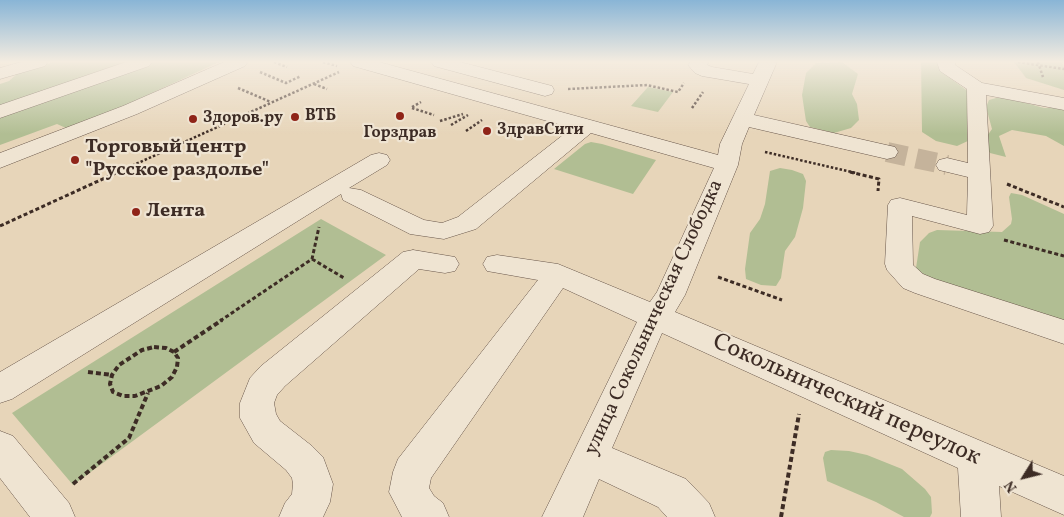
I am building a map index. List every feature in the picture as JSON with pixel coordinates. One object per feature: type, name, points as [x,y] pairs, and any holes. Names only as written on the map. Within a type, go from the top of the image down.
[{"type":"street","points":[[0,112],[74,86]]},
{"type":"street","points":[[0,161],[130,110],[184,86]]},
{"type":"street","points":[[434,86],[587,126],[727,166]]},
{"type":"street","points":[[530,86],[545,90]]},
{"type":"street","name":"улица Сокольническая Слободка","points":[[562,517],[645,335],[670,295],[727,166],[731,144],[758,86]]},
{"type":"street","points":[[1064,104],[976,87],[980,172],[980,226],[900,205],[899,264],[905,276],[925,286],[1064,332]]},
{"type":"street","points":[[743,119],[887,152]]},
{"type":"street","points":[[352,195],[419,228],[444,231],[467,223],[587,126]]},
{"type":"street","points":[[0,389],[379,160]]},
{"type":"street","points":[[947,165],[980,172]]},
{"type":"street","points":[[299,517],[310,502],[313,484],[309,470],[299,458],[267,432],[258,418],[257,403],[262,388],[273,376],[413,259],[445,264]]},
{"type":"street","name":"Сокольнический переулок","points":[[497,264],[558,274],[1064,496]]},
{"type":"street","points":[[429,517],[420,510],[409,492],[412,472],[558,274]]},
{"type":"street","points":[[0,448],[50,511]]},
{"type":"street","points":[[590,456],[672,493],[696,517]]},
{"type":"street","points":[[977,458],[981,517]]},
{"type":"path","points":[[233,86],[272,103]]},
{"type":"path","points":[[0,226],[308,86]]},
{"type":"path","points":[[319,86],[327,89]]},
{"type":"path","points":[[545,90],[624,86]]},
{"type":"path","points":[[652,86],[678,92],[682,86]]},
{"type":"path","points":[[412,107],[434,115],[430,117]]},
{"type":"path","points":[[440,121],[473,112],[451,125]]},
{"type":"path","points":[[765,152],[879,179],[878,191],[900,205]]},
{"type":"path","points":[[980,172],[1064,207]]},
{"type":"path","points":[[174,352],[312,259],[320,223]]},
{"type":"path","points":[[980,226],[980,233],[1064,256]]},
{"type":"path","points":[[312,259],[349,282]]},
{"type":"path","points":[[718,277],[782,300]]},
{"type":"path","points":[[154,347],[166,348],[174,352],[178,358],[177,367],[172,377],[148,393],[123,396],[114,392],[110,384],[112,375],[119,365],[142,350],[154,347]]},
{"type":"path","points":[[82,372],[112,375]]},
{"type":"path","points":[[50,511],[129,438],[148,393]]},
{"type":"path","points":[[781,517],[800,408]]},
{"type":"green space","points":[[0,86],[167,86],[124,106],[66,128],[57,124],[0,145]]},
{"type":"green space","points":[[804,86],[854,86],[852,94],[857,104],[859,120],[851,128],[834,133],[810,127],[806,121],[802,95]]},
{"type":"green space","points":[[921,86],[961,86],[969,92],[967,114],[970,140],[957,146],[936,141],[922,132]]},
{"type":"green space","points":[[1052,86],[1064,86],[1064,90]]},
{"type":"green space","points":[[648,87],[673,92],[658,112],[631,106]]},
{"type":"green space","points":[[1008,98],[1044,108],[1064,108],[1064,146],[1046,136],[1012,130],[999,136],[1006,157],[990,153],[983,142],[992,129],[986,107],[989,100]]},
{"type":"green space","points":[[591,142],[656,160],[633,194],[554,169],[585,144]]},
{"type":"green space","points":[[780,168],[803,174],[806,181],[803,208],[795,237],[785,251],[781,278],[776,286],[761,285],[746,279],[745,269],[750,233],[760,219],[765,204],[770,171]]},
{"type":"green space","points":[[1011,193],[1022,195],[1064,214],[1064,320],[937,282],[922,275],[916,268],[920,242],[929,233],[937,230],[1002,232],[1011,224],[1009,197]]},
{"type":"green space","points":[[321,219],[386,255],[73,485],[12,413]]},
{"type":"green space","points":[[831,450],[867,455],[902,469],[925,489],[931,497],[932,513],[930,517],[904,517],[876,502],[827,481],[823,458],[825,452]]},
{"type":"tunnel","points":[[887,152],[947,165]]},
{"type":"place","name":"Горздрав","points":[[400,116]]},
{"type":"place","name":"ВТБ","points":[[295,117]]},
{"type":"place","name":"Здоров.ру","points":[[193,119]]},
{"type":"place","name":"ЗдравСити","points":[[487,131]]},
{"type":"place","name":"Торговый центр \"Русское раздолье\"","points":[[75,160]]},
{"type":"place","name":"Лента","points":[[136,212]]}]
